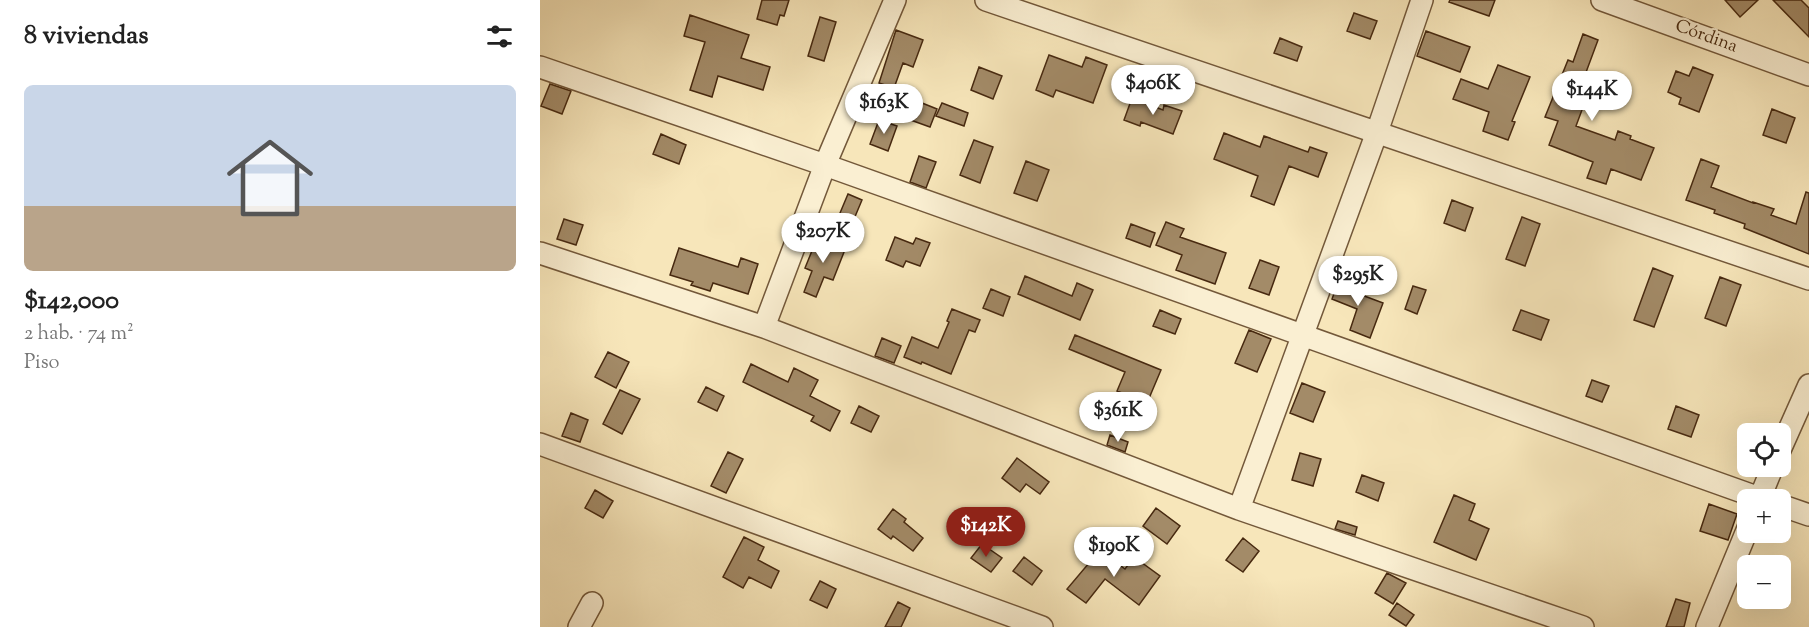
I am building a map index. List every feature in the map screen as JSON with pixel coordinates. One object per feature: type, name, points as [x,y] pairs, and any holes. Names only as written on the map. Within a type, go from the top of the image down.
[{"type":"street","points":[[764,327],[825,165],[895,0]]},
{"type":"street","points":[[986,0],[1809,279]]},
{"type":"street","points":[[1239,509],[1301,335],[1333,255],[1422,0]]},
{"type":"street","name":"Córdina","points":[[1602,0],[1636,5],[1809,75]]},
{"type":"street","points":[[540,67],[825,165],[1737,490]]},
{"type":"street","points":[[540,253],[764,327],[1239,509],[1573,625]]},
{"type":"street","points":[[1791,425],[1809,385]]},
{"type":"street","points":[[540,444],[1042,627]]},
{"type":"street","points":[[1791,509],[1809,515]]},
{"type":"street","points":[[1707,627],[1742,543]]},
{"type":"street","points":[[579,627],[592,603]]},
{"type":"building","points":[[762,0],[789,0],[784,16],[780,15],[777,25],[757,19]]},
{"type":"building","points":[[1450,0],[1495,0],[1489,16],[1449,2]]},
{"type":"building","points":[[1725,0],[1758,0],[1740,17]]},
{"type":"building","points":[[1773,0],[1801,0],[1809,8],[1809,37]]},
{"type":"building","points":[[1354,13],[1377,21],[1370,39],[1347,31]]},
{"type":"building","points":[[690,15],[749,35],[741,58],[770,67],[763,90],[718,76],[712,97],[690,90],[705,42],[684,36]]},
{"type":"building","points":[[820,17],[836,22],[824,61],[808,56]]},
{"type":"building","points":[[896,30],[923,40],[913,67],[903,63],[894,88],[879,83]]},
{"type":"building","points":[[1426,31],[1470,47],[1460,72],[1417,56]]},
{"type":"building","points":[[1583,34],[1598,40],[1585,75],[1620,88],[1612,109],[1586,99],[1576,126],[1615,140],[1618,131],[1631,136],[1630,139],[1654,148],[1641,180],[1611,169],[1606,184],[1587,178],[1593,162],[1549,145],[1558,121],[1545,117],[1568,60],[1573,62]]},
{"type":"building","points":[[1280,38],[1302,47],[1297,61],[1274,53]]},
{"type":"building","points":[[1049,55],[1082,67],[1086,57],[1107,65],[1093,103],[1056,90],[1053,97],[1036,90]]},
{"type":"building","points":[[1498,65],[1530,77],[1512,121],[1515,122],[1508,140],[1483,131],[1489,112],[1453,99],[1461,79],[1488,89]]},
{"type":"building","points":[[979,67],[1002,76],[993,99],[971,90]]},
{"type":"building","points":[[1693,67],[1713,75],[1699,112],[1679,104],[1681,98],[1668,92],[1676,71],[1689,76]]},
{"type":"building","points":[[550,84],[571,91],[562,114],[541,106]]},
{"type":"building","points":[[1132,98],[1163,110],[1164,105],[1182,111],[1173,134],[1141,122],[1140,126],[1124,120]]},
{"type":"building","points":[[912,99],[937,109],[930,127],[905,118]]},
{"type":"building","points":[[942,103],[968,113],[964,126],[936,116]]},
{"type":"building","points":[[1772,109],[1795,118],[1786,143],[1763,135]]},
{"type":"building","points":[[879,120],[897,126],[888,151],[870,144]]},
{"type":"building","points":[[1224,133],[1260,147],[1264,136],[1308,152],[1310,147],[1327,153],[1318,177],[1289,166],[1274,205],[1251,196],[1258,176],[1214,159]]},
{"type":"building","points":[[661,134],[686,145],[679,164],[653,154]]},
{"type":"building","points":[[974,140],[993,147],[980,183],[960,175]]},
{"type":"building","points":[[919,156],[936,162],[926,188],[910,182]]},
{"type":"building","points":[[1701,159],[1719,166],[1711,187],[1774,209],[1771,215],[1796,224],[1806,192],[1809,193],[1809,254],[1744,228],[1745,224],[1714,213],[1715,210],[1686,200]]},
{"type":"building","points":[[1026,161],[1049,170],[1037,201],[1014,193]]},
{"type":"building","points":[[848,194],[862,200],[854,219],[840,213]]},
{"type":"building","points":[[1452,200],[1473,208],[1465,231],[1444,223]]},
{"type":"building","points":[[1522,217],[1540,224],[1525,266],[1506,259]]},
{"type":"building","points":[[564,219],[583,225],[576,245],[557,239]]},
{"type":"building","points":[[1166,222],[1184,229],[1180,237],[1226,253],[1215,284],[1176,270],[1182,255],[1156,245]]},
{"type":"building","points":[[1131,224],[1155,233],[1150,247],[1126,238]]},
{"type":"building","points":[[818,236],[846,247],[833,280],[824,277],[816,297],[804,292],[812,271],[805,268]]},
{"type":"building","points":[[895,237],[913,244],[916,238],[930,243],[920,266],[906,261],[903,267],[886,260]]},
{"type":"building","points":[[679,248],[738,267],[741,258],[758,264],[748,294],[713,283],[710,291],[691,285],[693,282],[670,275]]},
{"type":"building","points":[[1260,260],[1279,267],[1269,295],[1249,288]]},
{"type":"building","points":[[1653,268],[1673,276],[1654,327],[1634,320]]},
{"type":"building","points":[[1341,275],[1355,280],[1351,291],[1383,303],[1370,338],[1350,330],[1357,309],[1332,299]]},
{"type":"building","points":[[1025,276],[1072,296],[1077,283],[1093,290],[1080,320],[1018,294]]},
{"type":"building","points":[[1720,277],[1741,285],[1726,326],[1705,318]]},
{"type":"building","points":[[1413,286],[1426,290],[1417,314],[1405,309]]},
{"type":"building","points":[[991,289],[1010,297],[1003,316],[983,308]]},
{"type":"building","points":[[952,309],[980,320],[975,332],[969,330],[951,374],[904,357],[912,337],[938,348]]},
{"type":"building","points":[[1160,310],[1181,319],[1175,334],[1153,326]]},
{"type":"building","points":[[1521,310],[1549,320],[1541,340],[1513,330]]},
{"type":"building","points":[[1249,330],[1271,339],[1257,372],[1235,363]]},
{"type":"building","points":[[1075,335],[1161,370],[1147,403],[1117,391],[1125,372],[1069,349]]},
{"type":"building","points":[[882,338],[901,346],[894,363],[875,356]]},
{"type":"building","points":[[608,352],[629,362],[616,388],[595,377]]},
{"type":"building","points":[[751,364],[788,382],[794,368],[818,380],[810,396],[840,411],[830,431],[811,421],[814,416],[743,382]]},
{"type":"building","points":[[1592,380],[1609,386],[1602,402],[1586,396]]},
{"type":"building","points":[[1302,383],[1325,392],[1313,422],[1290,413]]},
{"type":"building","points":[[706,387],[724,396],[717,411],[698,402]]},
{"type":"building","points":[[620,390],[640,399],[622,434],[603,424]]},
{"type":"building","points":[[859,406],[879,416],[871,432],[851,423]]},
{"type":"building","points":[[1676,406],[1699,415],[1691,437],[1668,429]]},
{"type":"building","points":[[571,413],[588,420],[580,442],[562,436]]},
{"type":"building","points":[[1110,435],[1128,442],[1125,452],[1107,445]]},
{"type":"building","points":[[728,452],[743,459],[726,493],[711,486]]},
{"type":"building","points":[[1300,453],[1321,459],[1313,486],[1292,480]]},
{"type":"building","points":[[1017,458],[1049,482],[1040,494],[1026,484],[1020,492],[1002,478]]},
{"type":"building","points":[[1362,475],[1384,483],[1378,501],[1356,492]]},
{"type":"building","points":[[595,490],[613,501],[603,518],[585,508]]},
{"type":"building","points":[[1454,495],[1475,504],[1469,520],[1489,529],[1476,560],[1434,542]]},
{"type":"building","points":[[1709,504],[1737,514],[1728,540],[1700,531]]},
{"type":"building","points":[[1156,508],[1180,526],[1167,544],[1143,526]]},
{"type":"building","points":[[893,509],[906,519],[904,522],[923,538],[913,551],[893,536],[891,539],[878,529]]},
{"type":"building","points":[[1338,521],[1357,527],[1355,535],[1335,529]]},
{"type":"building","points":[[744,537],[764,547],[758,560],[779,571],[771,588],[749,577],[743,588],[723,577]]},
{"type":"building","points":[[1243,538],[1259,551],[1243,572],[1226,560]]},
{"type":"building","points":[[982,544],[1002,558],[991,572],[971,558]]},
{"type":"building","points":[[1100,550],[1125,569],[1134,557],[1160,576],[1139,605],[1105,579],[1086,603],[1067,589]]},
{"type":"building","points":[[1024,557],[1042,571],[1032,585],[1013,571]]},
{"type":"building","points":[[1387,573],[1406,583],[1393,604],[1375,593]]},
{"type":"building","points":[[820,581],[836,589],[827,608],[810,600]]},
{"type":"building","points":[[1676,599],[1690,603],[1684,627],[1666,627]]},
{"type":"building","points":[[898,602],[910,608],[901,627],[885,627]]},
{"type":"building","points":[[1397,603],[1414,615],[1406,626],[1389,615]]}]
